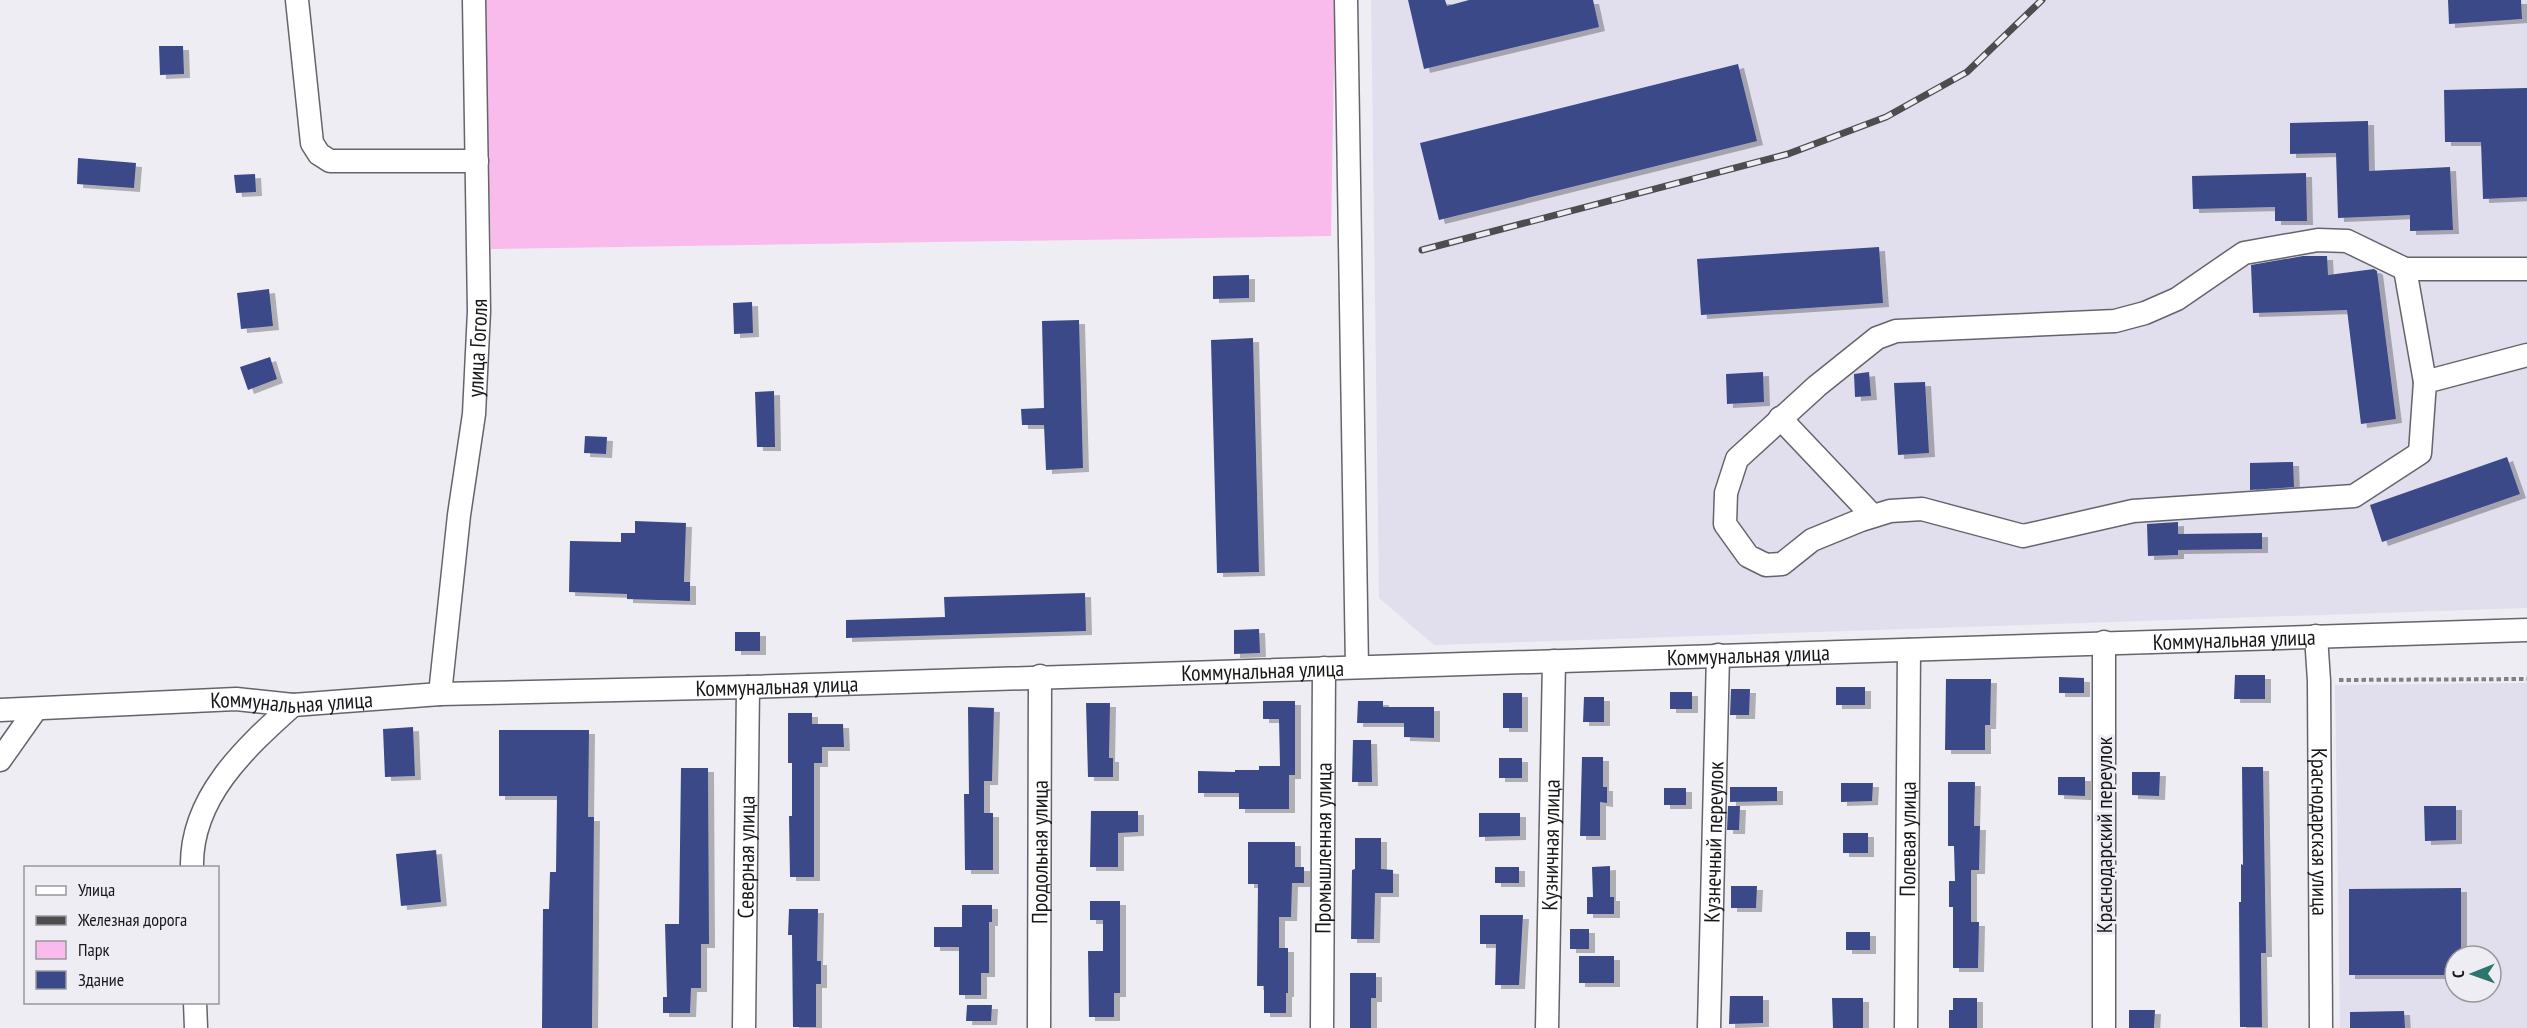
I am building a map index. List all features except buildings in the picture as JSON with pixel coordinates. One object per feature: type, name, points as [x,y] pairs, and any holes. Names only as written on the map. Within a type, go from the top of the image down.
[{"type":"street","points":[[297,0],[312,143],[323,158],[330,161],[477,161]]},
{"type":"street","name":"улица Гоголя","points":[[440,694],[459,515],[474,414],[479,311],[474,0]]},
{"type":"street","points":[[1346,0],[1357,667]]},
{"type":"street","points":[[2405,269],[2425,382],[2420,453],[2354,496],[2133,511],[2022,536],[1922,509],[1890,512],[1873,516],[1812,540],[1782,564],[1766,565],[1748,556],[1725,524],[1726,493],[1737,459],[1780,418],[1876,338],[1896,331],[2115,321],[2145,313],[2177,299],[2244,253],[2318,240],[2347,241],[2405,269],[2527,270]]},
{"type":"street","points":[[2425,382],[2527,355]]},
{"type":"street","points":[[1780,418],[1873,516]]},
{"type":"street","name":"Коммунальная улица","points":[[0,710],[236,699],[293,705],[440,694],[748,687],[2527,630]]},
{"type":"street","name":"Краснодарская улица","points":[[2316,636],[2319,681],[2321,1028]]},
{"type":"street","name":"Краснодарский переулок","points":[[2104,642],[2104,1028]]},
{"type":"street","name":"Полевая улица","points":[[1906,1028],[1909,650]]},
{"type":"street","name":"Кузнечный переулок","points":[[1709,1028],[1718,655]]},
{"type":"street","name":"Кузничная улица","points":[[1547,1028],[1554,661]]},
{"type":"street","name":"Промышленная улица","points":[[1322,1028],[1324,668]]},
{"type":"street","name":"Продольная улица","points":[[1039,1028],[1040,676]]},
{"type":"street","name":"Северная улица","points":[[744,1028],[748,687]]},
{"type":"street","points":[[192,866],[191,845],[208,799],[246,747],[293,705]]},
{"type":"street","points":[[0,760],[36,709]]},
{"type":"street","points":[[195,1004],[196,1028]]},
{"type":"path","points":[[2319,681],[2527,679]]},
{"type":"shaded area","points":[[1371,0],[2527,0],[2527,608],[1434,645],[1379,598]]},
{"type":"shaded area","points":[[2527,683],[2527,1028],[2340,1028],[2335,685]]},
{"type":"green space","points":[[483,0],[1335,0],[1331,236],[491,249]]},
{"type":"railway","points":[[1422,250],[1788,154],[1886,117],[1967,72],[2042,0]]}]
